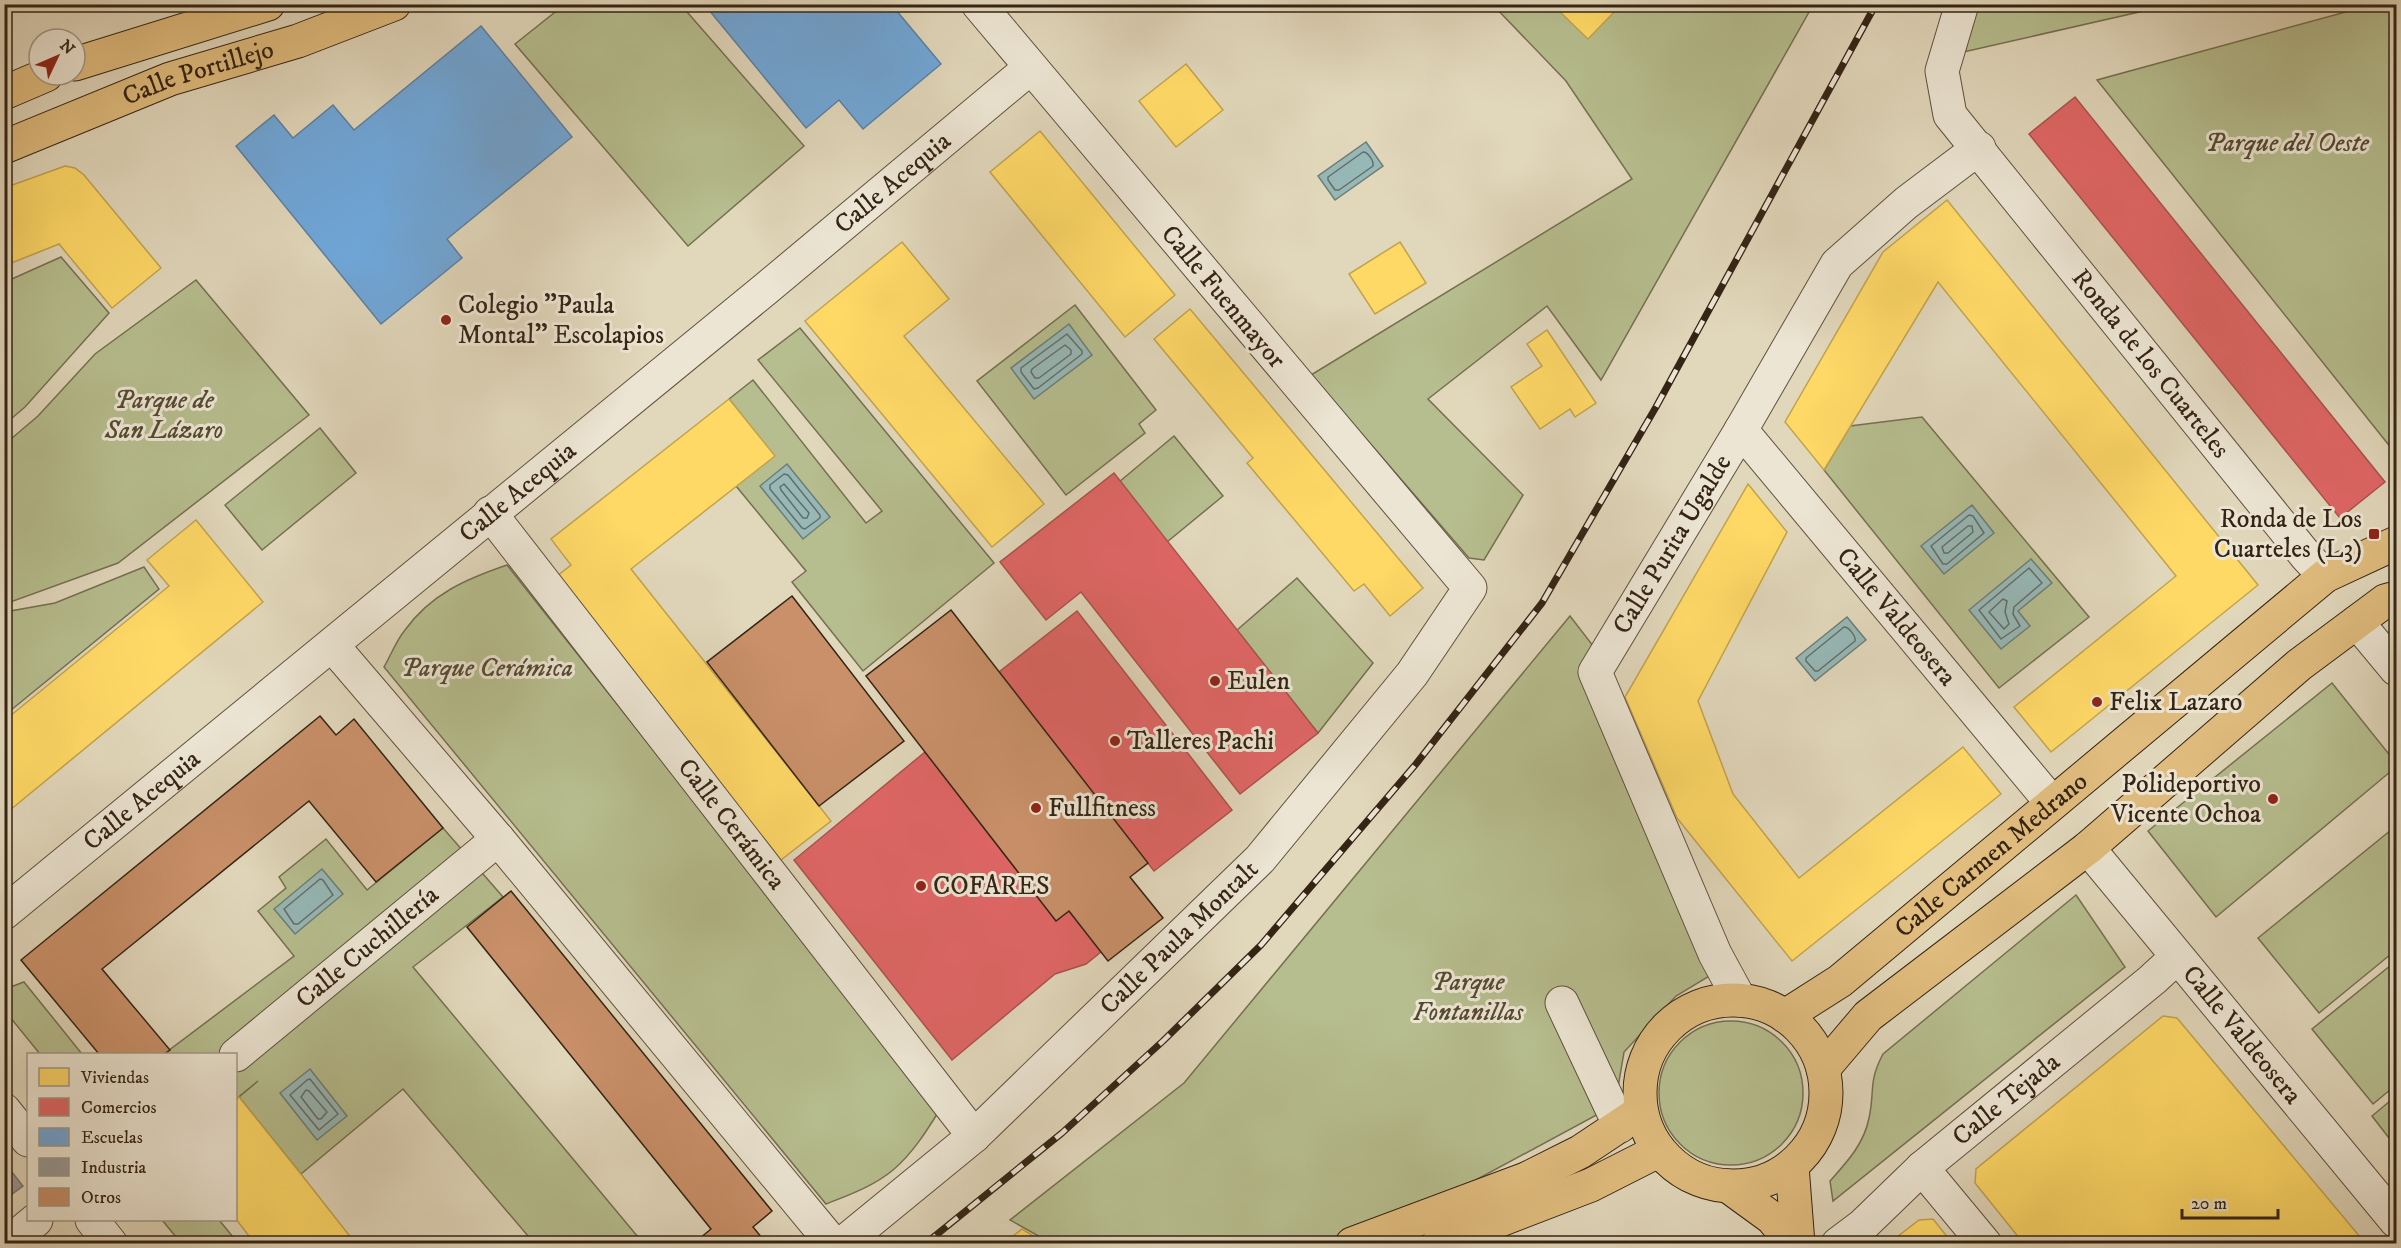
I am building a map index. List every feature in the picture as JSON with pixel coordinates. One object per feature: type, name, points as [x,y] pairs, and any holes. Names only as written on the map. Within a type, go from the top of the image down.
[{"type":"main road","name":"Calle Portillejo","points":[[87,59],[268,4]]},
{"type":"main road","name":"Calle Portillejo","points":[[4,147],[170,80],[298,41],[394,4]]},
{"type":"main road","points":[[4,93],[27,83]]},
{"type":"main road","name":"Calle Carmen Medrano","points":[[1785,1016],[1840,981],[2325,576],[2397,543]]},
{"type":"main road","name":"Calle Carmen Medrano","points":[[1823,1069],[1868,1016],[2088,848],[2299,665],[2385,601],[2397,598]]},
{"type":"main road","points":[[1352,1244],[1526,1179],[1580,1152],[1630,1119],[1647,1055],[1662,1031],[1684,1012],[1711,1002],[1740,1000],[1771,1008],[1785,1016],[1809,1039],[1823,1069],[1826,1096],[1822,1122],[1810,1147],[1792,1166],[1767,1182],[1739,1187],[1709,1184],[1681,1172],[1658,1151],[1630,1119]]},
{"type":"main road","points":[[1438,1244],[1591,1185],[1658,1151]]},
{"type":"main road","points":[[1792,1166],[1798,1244]]},
{"type":"main road","points":[[1728,1186],[1772,1218],[1793,1244]]},
{"type":"street","name":"Calle Fuenmayor","points":[[978,4],[1470,588]]},
{"type":"street","name":"Ronda de los Cuarteles","points":[[1962,4],[1942,71],[1950,115],[1979,148],[2036,224],[2307,557],[2325,576]]},
{"type":"street","name":"Calle Acequia","points":[[4,913],[768,287],[1030,68]]},
{"type":"street","name":"Calle Purita Ugalde","points":[[1740,1000],[1715,954],[1595,672],[1741,430],[1837,264],[1906,203],[1979,148]]},
{"type":"street","name":"Calle Valdeosera","points":[[1741,430],[2052,803]]},
{"type":"street","name":"Calle Cerámica","points":[[490,513],[974,1136]]},
{"type":"street","name":"Calle Paula Montalt","points":[[842,1244],[974,1136],[1260,859],[1412,674],[1470,588]]},
{"type":"street","points":[[2356,622],[2397,669]]},
{"type":"street","points":[[332,645],[498,839],[833,1244]]},
{"type":"street","name":"Calle Cuchillería","points":[[237,1054],[498,839]]},
{"type":"street","name":"Calle Valdeosera","points":[[2088,848],[2397,1221]]},
{"type":"street","name":"Calle Tejada","points":[[1838,1244],[1862,1226],[1922,1168],[2152,981],[2177,957]]},
{"type":"street","points":[[1562,1003],[1630,1119]]},
{"type":"street","points":[[4,1110],[27,1139]]},
{"type":"street","points":[[1922,1168],[1985,1244]]},
{"type":"street","points":[[7,1244],[35,1221]]},
{"type":"street","points":[[93,1221],[111,1244]]},
{"type":"green space","name":"Parque del Oeste","points":[[2375,4],[2396,5],[2396,454],[2097,80]]},
{"type":"green space","points":[[564,5],[681,5],[804,146],[688,246],[515,44]]},
{"type":"green space","points":[[1493,5],[1813,5],[1601,380],[1547,306],[1428,399],[1523,495],[1484,560],[1469,558],[1311,375],[1632,179],[1566,81]]},
{"type":"green space","points":[[1973,5],[2170,5],[1959,53]]},
{"type":"green space","name":"Parque de San Lázaro","points":[[61,257],[109,313],[25,407],[5,424],[5,282]]},
{"type":"green space","name":"Parque de San Lázaro","points":[[196,280],[309,415],[118,563],[5,604],[5,444],[38,416],[95,354]]},
{"type":"green space","points":[[1075,305],[1156,410],[1139,424],[1145,433],[1066,495],[977,381]]},
{"type":"green space","points":[[800,328],[994,563],[863,671],[792,582],[806,571],[736,486],[774,456],[729,399],[753,380],[866,523],[882,511],[758,360]]},
{"type":"green space","points":[[1922,417],[2089,617],[1999,688],[1824,470],[1850,426]]},
{"type":"green space","points":[[320,428],[356,473],[262,550],[225,505]]},
{"type":"green space","points":[[1174,436],[1223,496],[1167,542],[1119,482]]},
{"type":"green space","name":"Parque Cerámica","points":[[507,565],[939,1111],[924,1135],[906,1157],[878,1181],[826,1204],[384,667],[396,643],[415,617],[438,597],[464,582]]},
{"type":"green space","points":[[144,567],[159,589],[5,715],[5,612],[55,603]]},
{"type":"green space","points":[[1297,578],[1373,663],[1318,733],[1237,630]]},
{"type":"green space","name":"Parque Fontanillas","points":[[1570,616],[1597,651],[1716,972],[1676,996],[1624,1052],[1615,1105],[1359,1243],[1051,1243],[1010,1220],[1184,1083]]},
{"type":"green space","name":"Polideportivo Vicente Ochoa","points":[[2332,683],[2396,763],[2396,767],[2216,917],[2148,831]]},
{"type":"green space","points":[[2396,826],[2396,950],[2319,1013],[2258,938]]},
{"type":"green space","points":[[443,828],[503,897],[413,967],[643,1243],[534,1243],[403,1089],[301,1174],[239,1097],[258,1081],[237,1098],[237,1053],[165,1053],[294,956],[258,911],[286,888],[279,877],[326,839],[367,890]]},
{"type":"green space","points":[[2076,895],[2125,967],[1833,1201],[1830,1181],[1859,1144],[1867,1127],[1875,1072],[1883,1054]]},
{"type":"green space","points":[[2396,961],[2396,1085],[2373,1104],[2312,1029]]},
{"type":"green space","points":[[24,982],[81,1053],[39,1053],[5,1011],[5,989]]},
{"type":"green space","points":[[1731,1021],[1759,1026],[1782,1042],[1798,1065],[1803,1093],[1798,1121],[1782,1144],[1759,1160],[1731,1165],[1703,1160],[1680,1144],[1664,1121],[1659,1093],[1664,1065],[1680,1042],[1703,1026]]},
{"type":"green space","points":[[2396,1096],[2396,1147],[2372,1116]]},
{"type":"green space","points":[[163,1221],[220,1221],[238,1243],[181,1243]]},
{"type":"water","points":[[1366,142],[1383,166],[1335,200],[1318,176]]},
{"type":"water","points":[[1069,324],[1092,355],[1034,399],[1011,368]]},
{"type":"water","points":[[787,464],[830,517],[803,539],[760,486]]},
{"type":"water","points":[[1972,505],[1994,533],[1944,574],[1921,546]]},
{"type":"water","points":[[2031,559],[2052,583],[2018,611],[2030,626],[2001,649],[1969,610]]},
{"type":"water","points":[[1847,617],[1866,640],[1815,681],[1796,658]]},
{"type":"water","points":[[322,869],[343,894],[295,934],[274,909]]},
{"type":"water","points":[[310,1069],[347,1116],[317,1140],[280,1093]]},
{"type":"building: Viviendas","points":[[1559,4],[1612,4],[1617,9],[1588,39],[1556,8]]},
{"type":"building: Viviendas","points":[[1186,64],[1223,110],[1176,147],[1139,101]]},
{"type":"building: Viviendas","points":[[1040,131],[1175,295],[1125,337],[990,172]]},
{"type":"building: Viviendas","points":[[65,166],[75,168],[84,175],[161,268],[112,308],[59,244],[4,266],[4,188]]},
{"type":"building: Viviendas","points":[[1947,200],[2258,585],[2051,752],[2014,707],[2176,576],[1938,282],[1824,470],[1785,422],[1883,252]]},
{"type":"building: Viviendas","points":[[902,242],[949,299],[904,336],[1044,504],[992,547],[805,321]]},
{"type":"building: Viviendas","points":[[1400,242],[1426,283],[1375,314],[1349,274]]},
{"type":"building: Viviendas","points":[[1190,309],[1423,588],[1390,616],[1364,584],[1354,591],[1247,463],[1253,458],[1154,339]]},
{"type":"building: Viviendas","points":[[1547,330],[1596,403],[1575,417],[1570,409],[1540,429],[1511,387],[1542,366],[1527,344]]},
{"type":"building: Viviendas","points":[[729,399],[775,456],[631,569],[831,821],[777,863],[552,580],[571,565],[551,539]]},
{"type":"building: Viviendas","points":[[1748,484],[1787,532],[1698,701],[1733,794],[1799,878],[1963,747],[2001,794],[1792,961],[1677,818],[1625,697]]},
{"type":"building: Viviendas","points":[[196,520],[263,602],[4,815],[4,721],[169,586],[147,560]]},
{"type":"building: Viviendas","points":[[2163,1016],[2177,1018],[2366,1244],[2024,1244],[1975,1183],[1976,1169]]},
{"type":"building: Viviendas","points":[[239,1097],[356,1244],[255,1244],[237,1220],[237,1099]]},
{"type":"building: Viviendas","points":[[1933,1219],[1953,1244],[1888,1244],[1919,1220]]},
{"type":"building: Viviendas","points":[[1022,1229],[1035,1237],[1047,1244],[1003,1244]]},
{"type":"building: Comercios","points":[[2075,97],[2385,482],[2340,518],[2029,134]]},
{"type":"building: Comercios","name":"Eulen","points":[[1114,473],[1318,733],[1240,794],[1081,592],[1046,620],[1000,562]]},
{"type":"building: Comercios","name":"Talleres Pachi","points":[[1077,611],[1232,810],[1154,871],[999,672]]},
{"type":"building: Comercios","name":"COFARES","points":[[925,752],[1056,921],[1069,911],[1101,952],[1086,964],[1055,974],[952,1060],[794,860]]},
{"type":"building: Escuelas","points":[[704,4],[891,4],[941,64],[863,129],[839,100],[806,128]]},
{"type":"building: Escuelas","points":[[481,26],[572,137],[447,239],[462,258],[381,324],[236,146],[274,115],[293,138],[333,105],[354,130]]},
{"type":"building: Industria","points":[[4,1162],[23,1186],[4,1200]]},
{"type":"building: Otros","points":[[792,596],[904,741],[819,806],[707,662]]},
{"type":"building: Otros","name":"Fullfitness","points":[[951,610],[1148,863],[1130,877],[1163,918],[1108,961],[1069,911],[1056,921],[866,676]]},
{"type":"building: Otros","points":[[320,716],[336,735],[354,719],[443,828],[376,882],[309,801],[102,969],[170,1050],[166,1053],[98,1053],[21,960]]},
{"type":"building: Otros","points":[[511,891],[772,1211],[753,1227],[767,1244],[693,1244],[711,1229],[467,927]]},
{"type":"railway","points":[[925,1244],[1062,1133],[1163,1041],[1261,945],[1416,764],[1542,603],[1656,407],[1876,4]]},
{"type":"place","name":"Colegio \"Paula Montal\" Escolapios","points":[[446,320]]},
{"type":"place","name":"Ronda de Los Cuarteles (L3)","points":[[2374,534]]},
{"type":"place","name":"Eulen","points":[[1215,681]]},
{"type":"place","name":"Felix Lazaro","points":[[2097,702]]},
{"type":"place","name":"Talleres Pachi","points":[[1115,741]]},
{"type":"place","name":"Polideportivo Vicente Ochoa","points":[[2273,799]]},
{"type":"place","name":"Fullfitness","points":[[1036,808]]},
{"type":"place","name":"COFARES","points":[[921,886]]}]
